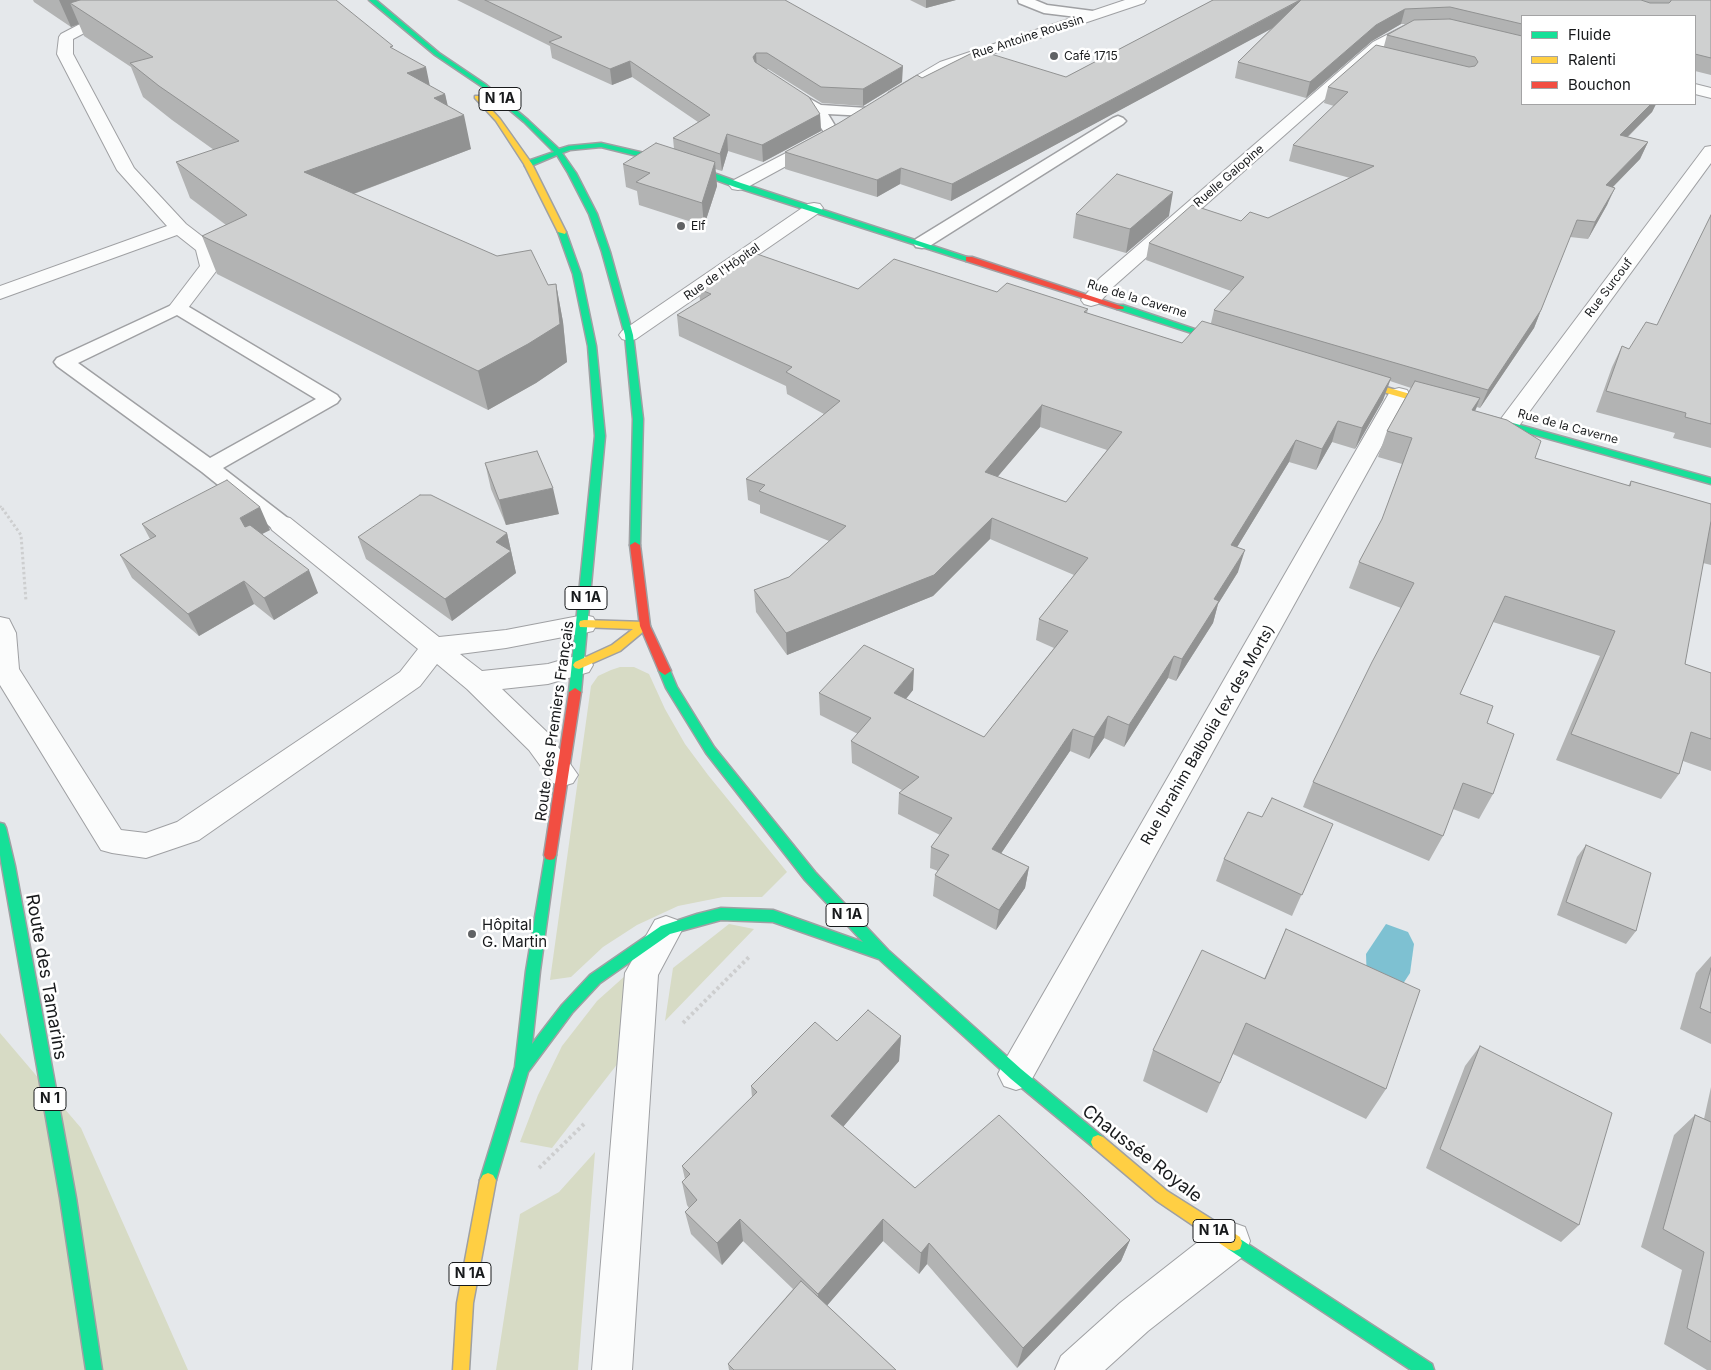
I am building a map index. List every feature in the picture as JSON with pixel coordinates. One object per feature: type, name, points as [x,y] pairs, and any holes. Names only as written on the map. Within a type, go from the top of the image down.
[{"type":"main road","name":"Route des Premiers Français","points":[[378,1],[437,54],[498,120],[528,164],[559,222],[577,274],[592,346],[600,436],[579,665],[533,971],[522,1068],[488,1179],[464,1303],[461,1370]]},
{"type":"main road","name":"Route des Premiers Français","points":[[437,54],[483,85],[526,121],[558,152],[572,173],[593,214],[606,252],[629,335],[638,419],[634,536],[645,626],[672,688],[710,750],[810,876],[883,954]]},
{"type":"main road","name":"Rue de la Caverne","points":[[528,164],[558,152],[577,148],[610,146],[680,164],[738,185],[814,208],[1091,300],[1240,346]]},
{"type":"main road","points":[[1343,378],[1457,410]]},
{"type":"main road","name":"Rue de la Caverne","points":[[1474,415],[1711,481]]},
{"type":"main road","points":[[584,624],[645,626]]},
{"type":"main road","points":[[579,665],[616,648],[645,626]]},
{"type":"main road","name":"Route des Tamarins","points":[[0,828],[9,866],[68,1198],[94,1370]]},
{"type":"main road","points":[[522,1068],[567,1009],[595,979],[666,930],[721,914],[773,916],[883,954]]},
{"type":"main road","name":"Chaussée Royale","points":[[883,954],[1016,1074],[1162,1196],[1426,1370]]},
{"type":"street","points":[[167,0],[85,27],[66,37],[65,54],[126,170],[179,228],[205,248],[210,266],[178,308]]},
{"type":"street","name":"Rue Antoine Roussin","points":[[738,185],[832,134],[945,65],[1139,0]]},
{"type":"street","name":"Ruelle Galopine","points":[[1091,300],[1114,276],[1378,45],[1406,29],[1435,28]]},
{"type":"street","points":[[1696,89],[1711,93]]},
{"type":"street","name":"Rue Surcouf","points":[[1508,424],[1711,151]]},
{"type":"street","name":"Rue de l'Hôpital","points":[[629,335],[814,208]]},
{"type":"street","points":[[0,293],[179,228]]},
{"type":"street","name":"Rue Ibrahim Balbolia (ex des Morts)","points":[[1016,1074],[1399,395]]},
{"type":"street","points":[[281,524],[477,682],[539,742],[562,775]]},
{"type":"street","points":[[0,626],[5,670],[112,841],[146,846],[188,830],[410,679],[435,647],[506,638],[584,624]]},
{"type":"street","points":[[477,682],[548,674],[579,665]]},
{"type":"street","points":[[612,1370],[642,974],[666,930]]},
{"type":"street","points":[[1075,1370],[1134,1317],[1231,1242]]},
{"type":"lane","points":[[1024,0],[1044,9],[1093,15]]},
{"type":"lane","points":[[1044,9],[1053,29]]},
{"type":"lane","points":[[1368,53],[1387,58]]},
{"type":"lane","points":[[778,84],[817,108],[867,112]]},
{"type":"lane","points":[[817,108],[832,134]]},
{"type":"lane","points":[[922,244],[1118,121]]},
{"type":"lane","points":[[209,468],[330,399],[178,308],[64,362],[209,468],[281,524]]},
{"type":"path","points":[[0,506],[21,536],[26,602]]},
{"type":"green space","points":[[620,667],[634,667],[649,674],[665,709],[685,744],[787,872],[762,897],[723,897],[678,906],[637,925],[603,947],[571,977],[550,980],[591,686],[598,676]]},
{"type":"green space","points":[[729,924],[754,929],[665,1021],[673,968]]},
{"type":"green space","points":[[626,975],[622,1058],[552,1148],[520,1142],[538,1095],[562,1046],[597,1001]]},
{"type":"green space","points":[[0,1033],[81,1128],[188,1370],[0,1370]]},
{"type":"green space","points":[[595,1152],[578,1370],[496,1370],[520,1214],[559,1192]]},
{"type":"water","points":[[1386,924],[1408,932],[1414,944],[1410,973],[1395,996],[1367,983],[1366,954]]},
{"type":"building","points":[[80,0],[336,0],[393,46],[390,47],[426,67],[407,73],[445,94],[434,98],[464,115],[304,172],[497,256],[531,250],[548,285],[556,284],[560,324],[478,371],[202,236],[247,215],[176,162],[239,141],[159,86],[130,63],[153,57],[70,3]]},
{"type":"building","points":[[485,0],[785,0],[903,66],[863,89],[821,87],[767,53],[756,53],[753,57],[755,62],[809,97],[820,114],[762,145],[727,134],[720,154],[673,138],[710,115],[630,61],[610,69],[549,42],[562,37]]},
{"type":"building","points":[[1213,0],[1300,0],[952,184],[901,168],[877,180],[785,152],[839,123],[917,75],[922,78],[978,50],[1066,77]]},
{"type":"building","points":[[1301,0],[1641,0],[1650,3],[1669,3],[1671,0],[1711,0],[1711,58],[1696,54],[1696,15],[1521,15],[1521,24],[1450,7],[1405,9],[1376,25],[1310,82],[1238,62]]},
{"type":"building","points":[[1450,19],[1521,36],[1521,105],[1650,105],[1620,135],[1648,142],[1606,185],[1615,188],[1595,222],[1577,220],[1541,310],[1488,390],[1214,310],[1244,277],[1149,243],[1192,205],[1241,221],[1250,212],[1268,218],[1374,166],[1293,145],[1348,92],[1328,87],[1376,45],[1469,67],[1475,66],[1478,62],[1475,57],[1387,35],[1414,20]]},
{"type":"building","points":[[656,143],[715,162],[702,203],[636,182],[650,173],[623,164]]},
{"type":"building","points":[[1117,174],[1173,192],[1130,229],[1076,214]]},
{"type":"building","points":[[1711,215],[1711,424],[1685,417],[1686,413],[1606,391],[1622,346],[1629,349],[1646,322],[1657,325]]},
{"type":"building","points":[[757,254],[858,289],[894,259],[997,292],[1007,283],[1088,309],[1084,312],[1182,343],[1202,321],[1391,378],[1362,428],[1338,421],[1322,449],[1296,440],[1231,545],[1245,550],[1214,599],[1219,601],[1182,659],[1174,656],[1129,725],[1108,716],[1094,737],[1073,729],[992,849],[1029,867],[999,910],[935,875],[949,855],[931,847],[952,818],[899,793],[919,777],[851,741],[871,718],[819,693],[864,645],[914,669],[894,693],[984,737],[1068,631],[1039,619],[1088,558],[992,518],[934,575],[786,633],[754,590],[789,577],[846,526],[759,491],[765,485],[746,479],[840,401],[786,372],[792,367],[677,315],[711,294],[699,289]],"holes":[[[1042,405],[1122,432],[1066,502],[985,472]]]},
{"type":"building","points":[[1415,381],[1480,398],[1472,410],[1507,420],[1541,441],[1535,458],[1630,486],[1631,481],[1711,504],[1711,521],[1685,664],[1711,673],[1711,739],[1691,732],[1679,774],[1571,734],[1615,631],[1505,596],[1460,694],[1493,706],[1487,723],[1514,734],[1493,794],[1463,783],[1443,836],[1313,782],[1372,662],[1414,583],[1359,562],[1382,519],[1412,438],[1387,431]]},
{"type":"building","points":[[537,451],[553,488],[499,500],[485,463]]},
{"type":"building","points":[[227,480],[260,507],[240,518],[245,527],[250,525],[309,570],[264,598],[244,581],[188,614],[120,555],[156,536],[142,524]]},
{"type":"building","points":[[420,495],[431,495],[507,533],[496,542],[511,551],[445,599],[358,537]]},
{"type":"building","points":[[1272,798],[1333,824],[1302,895],[1224,859],[1248,812],[1262,817]]},
{"type":"building","points":[[1586,845],[1651,873],[1636,931],[1566,902]]},
{"type":"building","points":[[1286,929],[1420,990],[1386,1089],[1246,1023],[1220,1083],[1153,1050],[1202,950],[1265,979]]},
{"type":"building","points":[[1711,968],[1711,1013],[1700,1008]]},
{"type":"building","points":[[868,1010],[901,1036],[831,1116],[915,1188],[999,1115],[1130,1240],[1023,1348],[929,1243],[921,1253],[883,1219],[818,1294],[740,1219],[717,1243],[685,1212],[697,1200],[682,1182],[690,1174],[682,1166],[757,1092],[751,1086],[815,1022],[837,1041]]},
{"type":"building","points":[[1480,1046],[1612,1113],[1579,1225],[1440,1149]]},
{"type":"building","points":[[1695,1115],[1711,1122],[1711,1342],[1687,1328],[1704,1252],[1663,1229]]},
{"type":"building","points":[[801,1281],[896,1370],[734,1370],[728,1364]]},
{"type":"traffic: fast","points":[[372,0],[437,54],[483,85],[526,121],[558,152],[572,173],[593,214],[606,252],[629,335],[638,419],[635,545]]},
{"type":"traffic: fast","points":[[528,164],[569,148],[601,145],[680,164],[738,185],[969,259]]},
{"type":"traffic: fast","points":[[562,232],[577,274],[592,346],[600,436],[575,692]]},
{"type":"traffic: fast","points":[[1120,307],[1229,342]]},
{"type":"traffic: fast","points":[[1484,418],[1711,481]]},
{"type":"traffic: fast","points":[[665,671],[672,688],[710,750],[810,876],[883,954],[1016,1074],[1098,1142]]},
{"type":"traffic: fast","points":[[0,828],[9,866],[68,1198],[94,1370]]},
{"type":"traffic: fast","points":[[488,1180],[522,1067],[533,971],[550,855]]},
{"type":"traffic: fast","points":[[523,1067],[567,1009],[595,979],[666,930],[697,920],[721,914],[773,916],[879,953]]},
{"type":"traffic: fast","points":[[1234,1243],[1426,1370]]},
{"type":"traffic: slow","points":[[477,97],[498,120],[528,164],[562,232]]},
{"type":"traffic: slow","points":[[1351,380],[1442,406]]},
{"type":"traffic: slow","points":[[584,624],[645,626]]},
{"type":"traffic: slow","points":[[579,665],[616,648],[645,626]]},
{"type":"traffic: slow","points":[[1098,1142],[1162,1196],[1234,1243]]},
{"type":"traffic: slow","points":[[461,1370],[465,1303],[488,1180]]},
{"type":"traffic: jam","points":[[969,259],[1120,307]]},
{"type":"traffic: jam","points":[[635,545],[645,626],[665,671]]},
{"type":"traffic: jam","points":[[550,855],[575,692]]},
{"type":"place","name":"Café 1715","points":[[1054,56]]},
{"type":"place","name":"Elf","points":[[681,226]]},
{"type":"place","name":"Hôpital G. Martin","points":[[472,934]]}]
